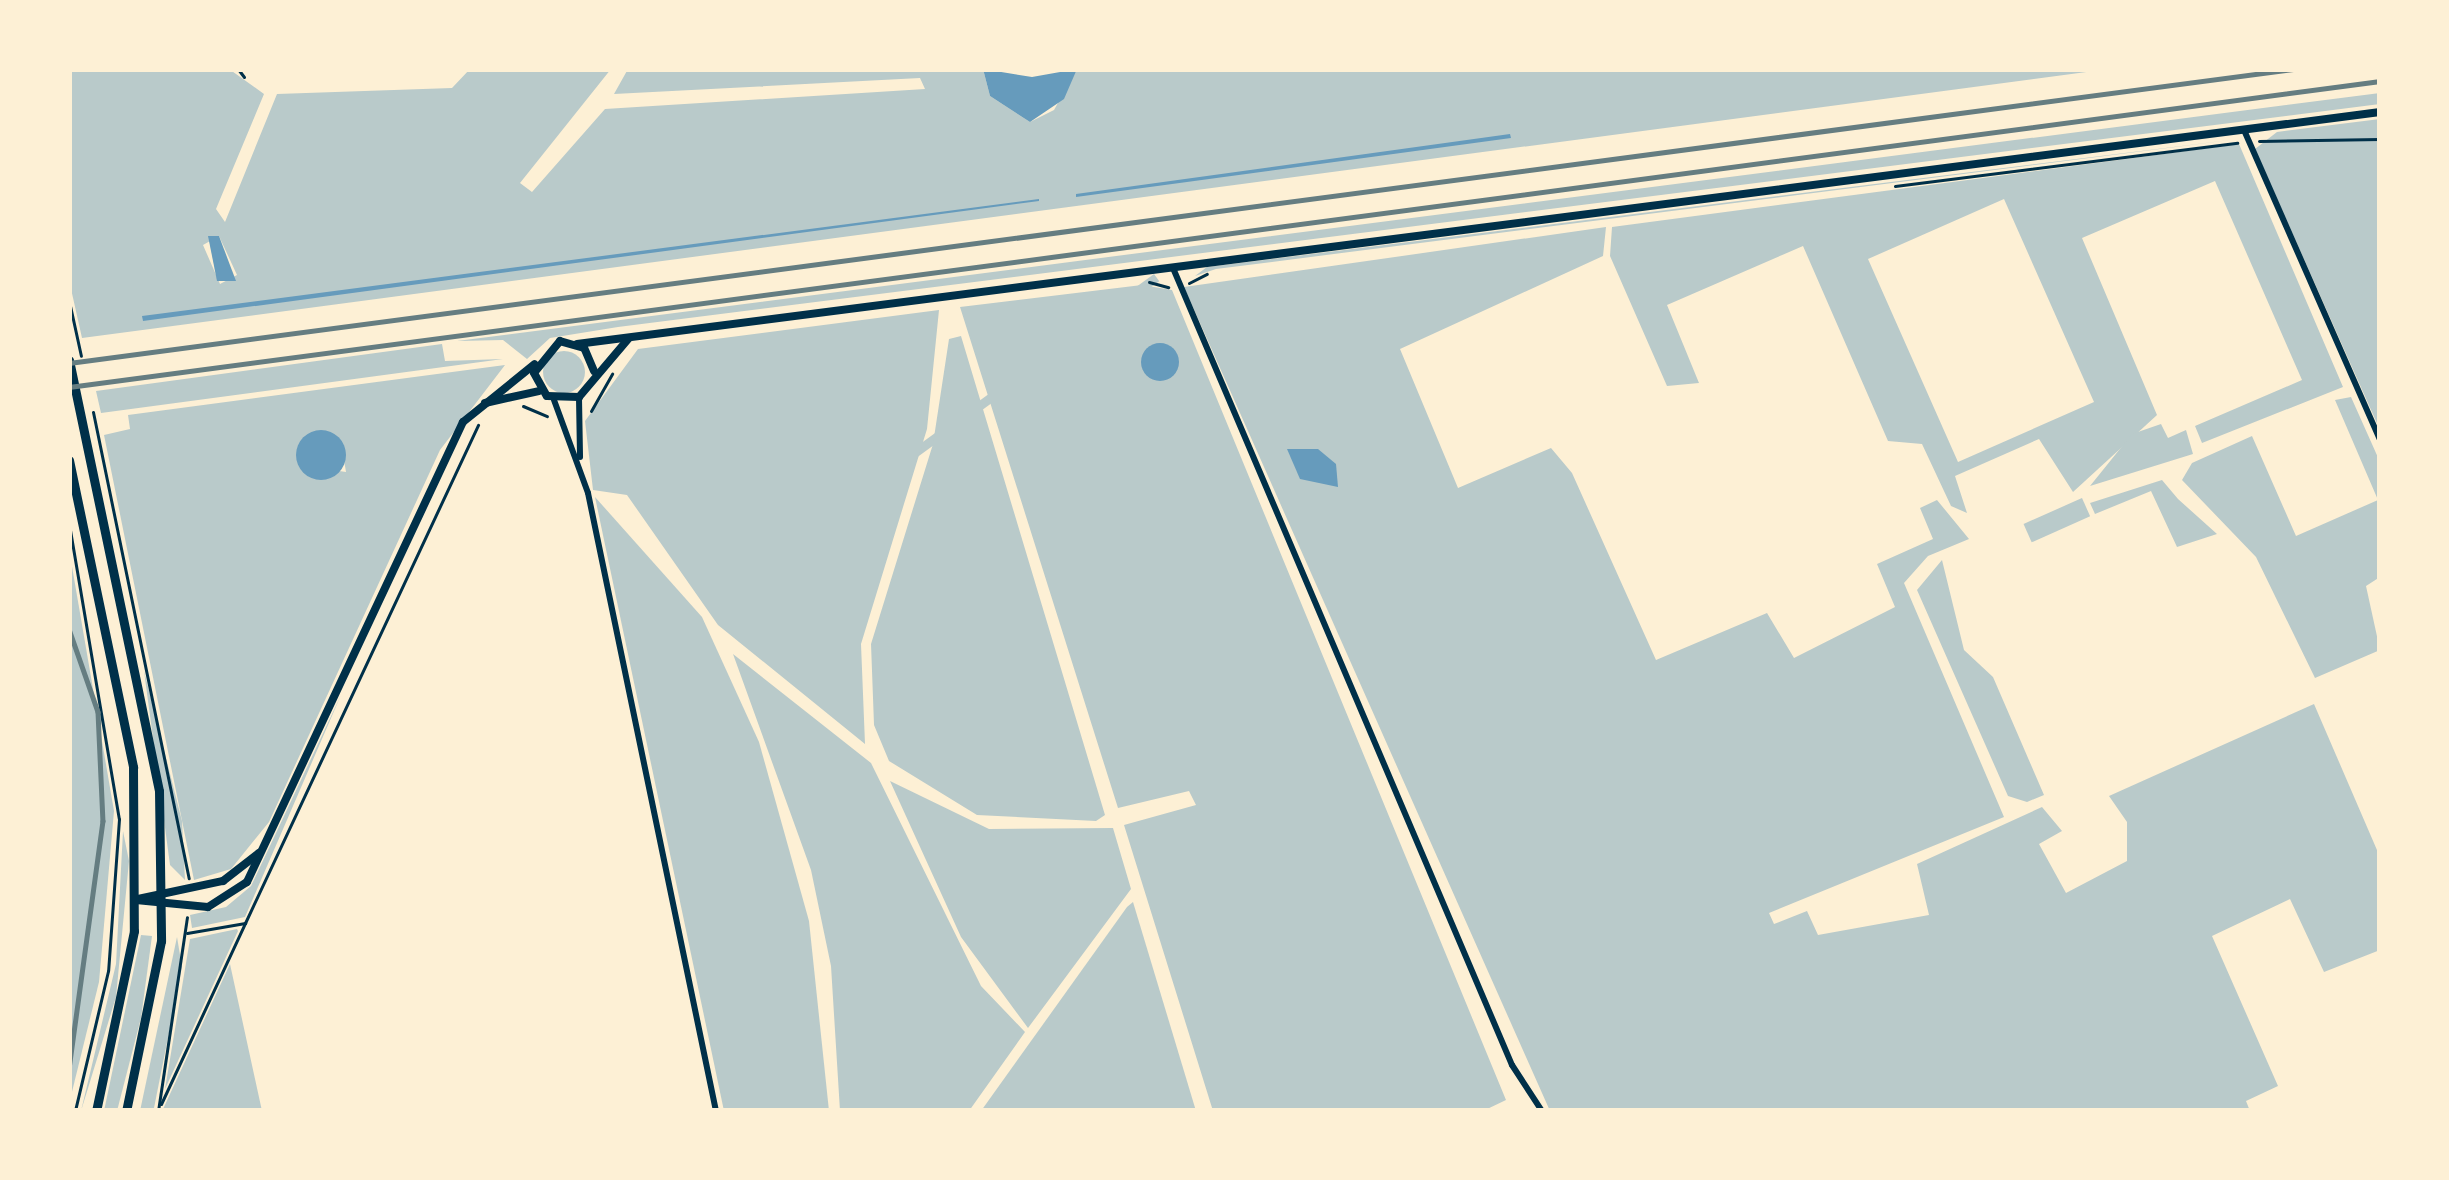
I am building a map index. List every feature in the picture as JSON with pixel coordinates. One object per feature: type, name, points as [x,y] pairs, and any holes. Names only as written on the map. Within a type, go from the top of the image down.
[{"type":"main road","points":[[69,360],[145,700],[163,885],[126,1111]]},
{"type":"main road","points":[[69,460],[129,738],[136,899],[96,1111]]},
{"type":"street","points":[[136,899],[162,910],[187,909],[238,893],[267,842],[474,409],[535,364],[551,344],[2380,112]]},
{"type":"street","points":[[2244,129],[2380,440]]},
{"type":"street","points":[[1172,264],[1511,1065],[1541,1111]]},
{"type":"street","points":[[580,460],[579,397],[594,371],[637,332]]},
{"type":"street","points":[[577,344],[594,371]]},
{"type":"street","points":[[535,364],[541,391],[554,400],[580,460],[716,1111]]},
{"type":"street","points":[[474,409],[541,391]]},
{"type":"street","points":[[554,400],[579,397]]},
{"type":"street","points":[[136,899],[163,885],[188,886],[237,874],[267,842]]},
{"type":"lane","points":[[238,69],[244,77]]},
{"type":"lane","points":[[69,524],[118,819],[108,971],[75,1111]]},
{"type":"path","points":[[2258,141],[2380,139]]},
{"type":"path","points":[[580,415],[604,398],[618,357]]},
{"type":"path","points":[[511,405],[563,419]]},
{"type":"path","points":[[158,1111],[490,413]]},
{"type":"path","points":[[98,434],[187,826],[188,886]]},
{"type":"path","points":[[158,1111],[187,909]]},
{"type":"path","points":[[187,933],[245,923]]},
{"type":"shaded area","points":[[69,69],[229,69],[264,94],[216,209],[225,222],[277,94],[452,88],[470,69],[611,69],[520,183],[532,192],[605,109],[925,89],[920,78],[614,94],[628,69],[983,69],[990,96],[1030,122],[1054,110],[1077,69],[2109,69],[82,338],[69,280]],"holes":[[[219,236],[237,275],[220,284],[203,245]]]},
{"type":"shaded area","points":[[2380,93],[2380,104],[618,327],[550,338],[527,359],[503,340],[457,341]]},
{"type":"shaded area","points":[[2380,119],[2380,430],[2255,149],[2277,132]]},
{"type":"shaded area","points":[[2238,139],[1216,269],[1195,276],[1207,267]]},
{"type":"shaded area","points":[[2239,144],[2343,387],[2202,443],[2195,426],[2302,380],[2215,181],[2082,238],[2157,415],[2073,492],[2039,439],[1955,476],[1967,513],[1951,506],[1922,444],[1888,441],[1803,246],[1667,305],[1699,383],[1667,386],[1610,256],[1612,227]],"holes":[[[2004,199],[2094,402],[1958,462],[1868,259]]]},
{"type":"shaded area","points":[[1606,227],[1603,256],[1400,349],[1458,488],[1551,448],[1572,473],[1656,660],[1767,613],[1794,658],[1895,607],[1877,564],[1933,539],[1920,508],[1937,500],[1969,539],[1928,556],[1904,583],[2004,817],[1769,913],[1774,924],[1807,911],[1818,935],[1929,915],[1917,864],[2042,807],[2062,831],[2039,844],[2066,893],[2127,861],[2127,822],[2109,796],[2314,704],[2380,857],[2380,950],[2324,972],[2290,899],[2212,936],[2278,1086],[2246,1101],[2250,1111],[1550,1111],[1184,287]]},
{"type":"shaded area","points":[[1154,274],[1159,281],[744,583],[739,576]]},
{"type":"shaded area","points":[[1142,285],[1172,290],[1506,1100],[1483,1111],[1213,1111],[1124,825],[1196,805],[1189,791],[1118,808],[960,307]]},
{"type":"shaded area","points":[[939,310],[927,429],[861,644],[865,744],[718,625],[627,495],[593,490],[585,421],[638,349]]},
{"type":"shaded area","points":[[961,336],[1105,815],[1096,821],[977,815],[889,761],[874,725],[871,644],[933,444],[949,339]]},
{"type":"shaded area","points":[[442,344],[445,361],[503,359],[101,413],[96,391]]},
{"type":"shaded area","points":[[564,351],[579,357],[585,372],[579,387],[564,393],[549,387],[543,372],[549,357]]},
{"type":"shaded area","points":[[505,365],[440,450],[269,822],[231,869],[194,880],[104,435],[130,429],[128,415]],"holes":[[[342,448],[346,472],[300,465]]]},
{"type":"shaded area","points":[[2351,397],[2380,462],[2380,577],[2366,586],[2380,650],[2315,678],[2256,557],[2182,480],[2192,463],[2252,436],[2296,536],[2378,500],[2335,400]]},
{"type":"shaded area","points":[[2161,424],[2168,438],[2186,430],[2193,454],[2090,486],[2132,434]]},
{"type":"shaded area","points":[[2162,480],[2217,534],[2177,547],[2151,491],[2095,514],[2090,503]]},
{"type":"shaded area","points":[[595,497],[702,617],[759,742],[809,921],[829,1111],[724,1111]]},
{"type":"shaded area","points":[[2082,498],[2090,516],[2032,542],[2024,524]]},
{"type":"shaded area","points":[[69,549],[114,811],[99,982],[69,1104]]},
{"type":"shaded area","points":[[1942,560],[1964,650],[1993,677],[2044,795],[2027,802],[2008,796],[1917,590]]},
{"type":"shaded area","points":[[733,654],[871,763],[981,986],[1025,1032],[969,1111],[840,1111],[831,966],[811,870]]},
{"type":"shaded area","points":[[144,671],[182,821],[185,880],[170,865]]},
{"type":"shaded area","points":[[341,695],[245,917],[192,928],[190,915],[226,907],[251,886]]},
{"type":"shaded area","points":[[890,781],[989,829],[1113,828],[1131,889],[1028,1028],[961,937]]},
{"type":"shaded area","points":[[123,831],[129,861],[116,997],[81,1111],[116,964]]},
{"type":"shaded area","points":[[1133,902],[1196,1111],[981,1111],[1127,907]]},
{"type":"shaded area","points":[[238,931],[165,1089],[190,939]]},
{"type":"shaded area","points":[[141,935],[152,936],[141,1018],[117,1111],[104,1111]]},
{"type":"shaded area","points":[[177,937],[182,967],[154,1108],[140,1111]]},
{"type":"shaded area","points":[[230,964],[262,1111],[162,1111],[164,1107]]},
{"type":"water","points":[[983,69],[1032,77],[1077,69],[1064,99],[1030,122],[990,96]]},
{"type":"water","points":[[1510,134],[1511,138],[1076,197],[1076,194]]},
{"type":"water","points":[[1039,199],[143,321],[142,316]]},
{"type":"water","points":[[208,236],[219,236],[236,281],[217,281]]},
{"type":"water","points":[[1160,343],[1173,349],[1179,362],[1173,375],[1160,381],[1147,375],[1141,362],[1147,349]]},
{"type":"water","points":[[321,430],[339,437],[346,455],[339,473],[321,480],[303,473],[296,455],[303,437]]},
{"type":"water","points":[[1287,449],[1318,449],[1336,464],[1338,487],[1300,479]]},
{"type":"railway","points":[[69,363],[2293,69]]},
{"type":"railway","points":[[69,387],[2380,81]]},
{"type":"railway","points":[[69,629],[98,712],[103,821],[69,1068]]}]
